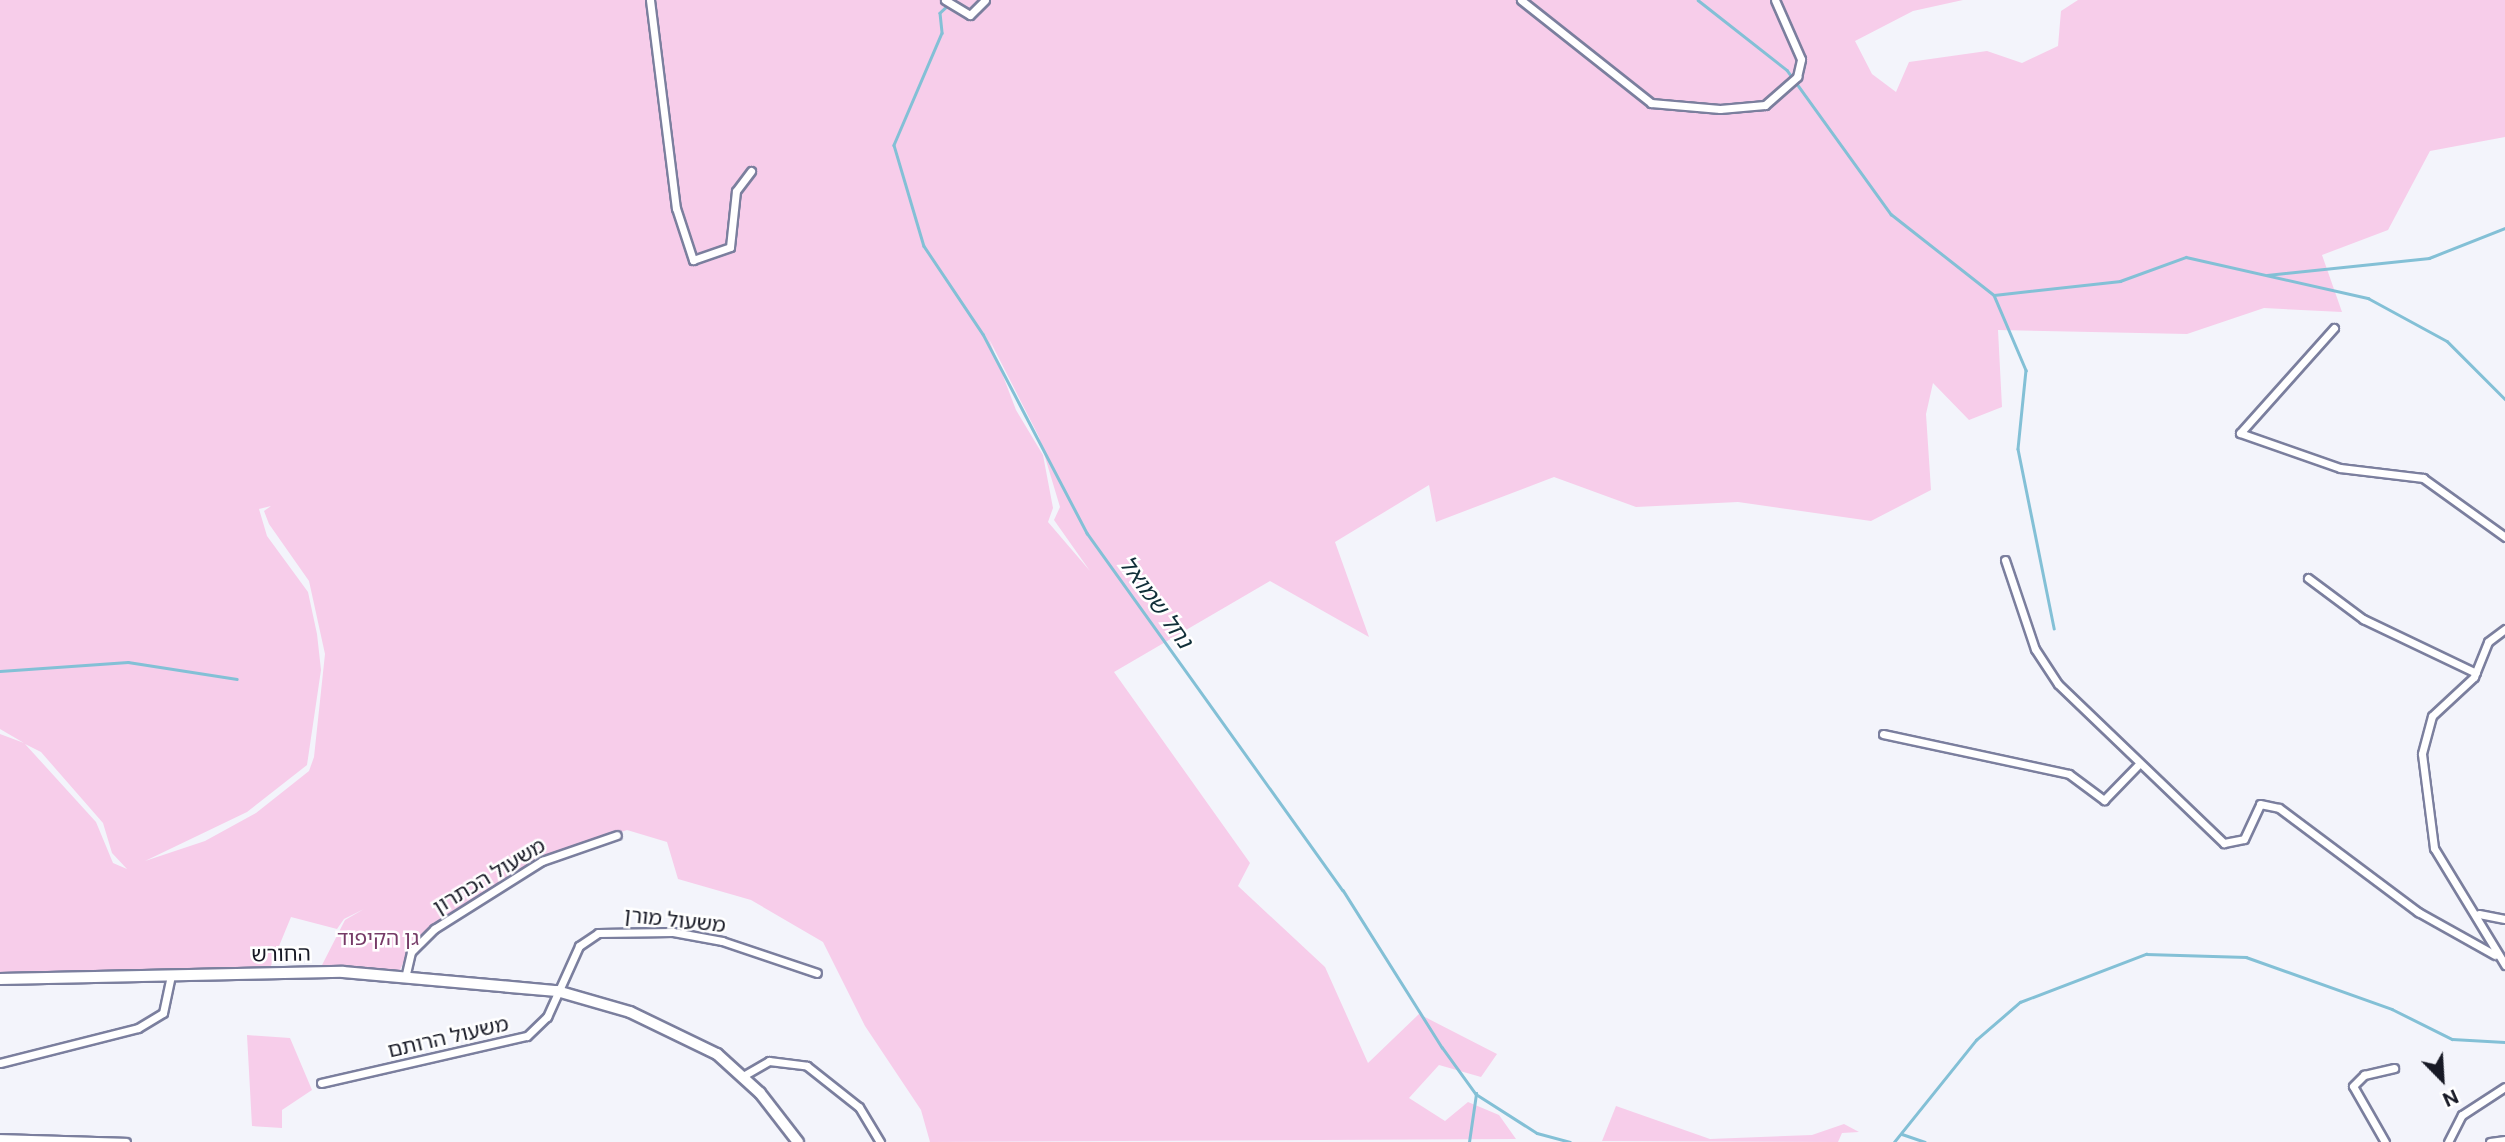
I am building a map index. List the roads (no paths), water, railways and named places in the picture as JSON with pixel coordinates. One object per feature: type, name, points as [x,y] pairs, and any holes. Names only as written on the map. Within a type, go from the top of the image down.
[{"type":"street","points":[[650,0],[676,208],[693,260],[730,247],[736,191],[751,171]]},
{"type":"street","points":[[945,0],[970,15],[985,0]]},
{"type":"street","points":[[1521,0],[1651,103],[1720,109],[1765,105],[1797,77],[1801,59],[1775,0]]},
{"type":"street","points":[[2334,328],[2240,433],[2340,468],[2423,478],[2505,537]]},
{"type":"street","points":[[2005,560],[2049,671],[2077,707],[2224,843],[2244,839],[2260,804],[2279,808],[2418,912],[2495,955],[2505,965]]},
{"type":"street","points":[[2308,578],[2363,618],[2476,673]]},
{"type":"street","points":[[2495,955],[2479,914],[2434,848],[2422,754],[2432,716],[2476,673],[2488,642],[2505,629]]},
{"type":"street","points":[[1883,734],[2070,774],[2104,800],[2139,764]]},
{"type":"street","name":"משעול הכתרון","points":[[405,978],[411,952],[434,929],[542,861],[617,835]]},
{"type":"street","points":[[2479,914],[2505,919]]},
{"type":"street","name":"משעול מורן","points":[[557,991],[579,946],[613,930],[722,941],[817,973]]},
{"type":"street","points":[[0,1063],[138,1028],[163,1013],[171,976]]},
{"type":"street","name":"החורש","points":[[0,979],[171,976],[405,978],[557,991],[630,1012],[717,1055],[743,1076],[798,1142]]},
{"type":"street","name":"משעול הרותם","points":[[321,1083],[516,1041],[547,1017],[557,991]]},
{"type":"street","points":[[743,1076],[769,1061],[807,1066],[853,1100],[880,1142]]},
{"type":"street","points":[[2385,1142],[2353,1095],[2353,1086],[2364,1075],[2394,1068]]},
{"type":"street","points":[[2448,1142],[2462,1115],[2505,1087]]},
{"type":"street","points":[[0,1138],[126,1142]]},
{"type":"street","points":[[2490,1142],[2505,1140]]},
{"type":"waterway","name":"נחל שמואל","points":[[954,0],[940,13],[942,33],[894,145],[924,246],[983,334],[1087,533],[1343,890],[1442,1047],[1476,1094],[1537,1133],[1570,1142]]},
{"type":"waterway","points":[[1698,0],[1787,70],[1891,214],[1994,295],[2026,370],[2018,449],[2054,628]]},
{"type":"waterway","points":[[2267,275],[2429,258],[2505,228]]},
{"type":"waterway","points":[[1994,295],[2120,281],[2186,257],[2368,298],[2447,341],[2505,399]]},
{"type":"waterway","points":[[0,671],[128,662],[237,679]]},
{"type":"waterway","points":[[1894,1142],[1976,1040],[2020,1002],[2146,954],[2246,957],[2392,1009],[2452,1039],[2505,1042]]},
{"type":"waterway","points":[[1469,1142],[1476,1094]]},
{"type":"waterway","points":[[1902,1134],[1925,1142]]},
{"type":"park label","name":"גן הקיפוד","points":[[378,938]]}]
